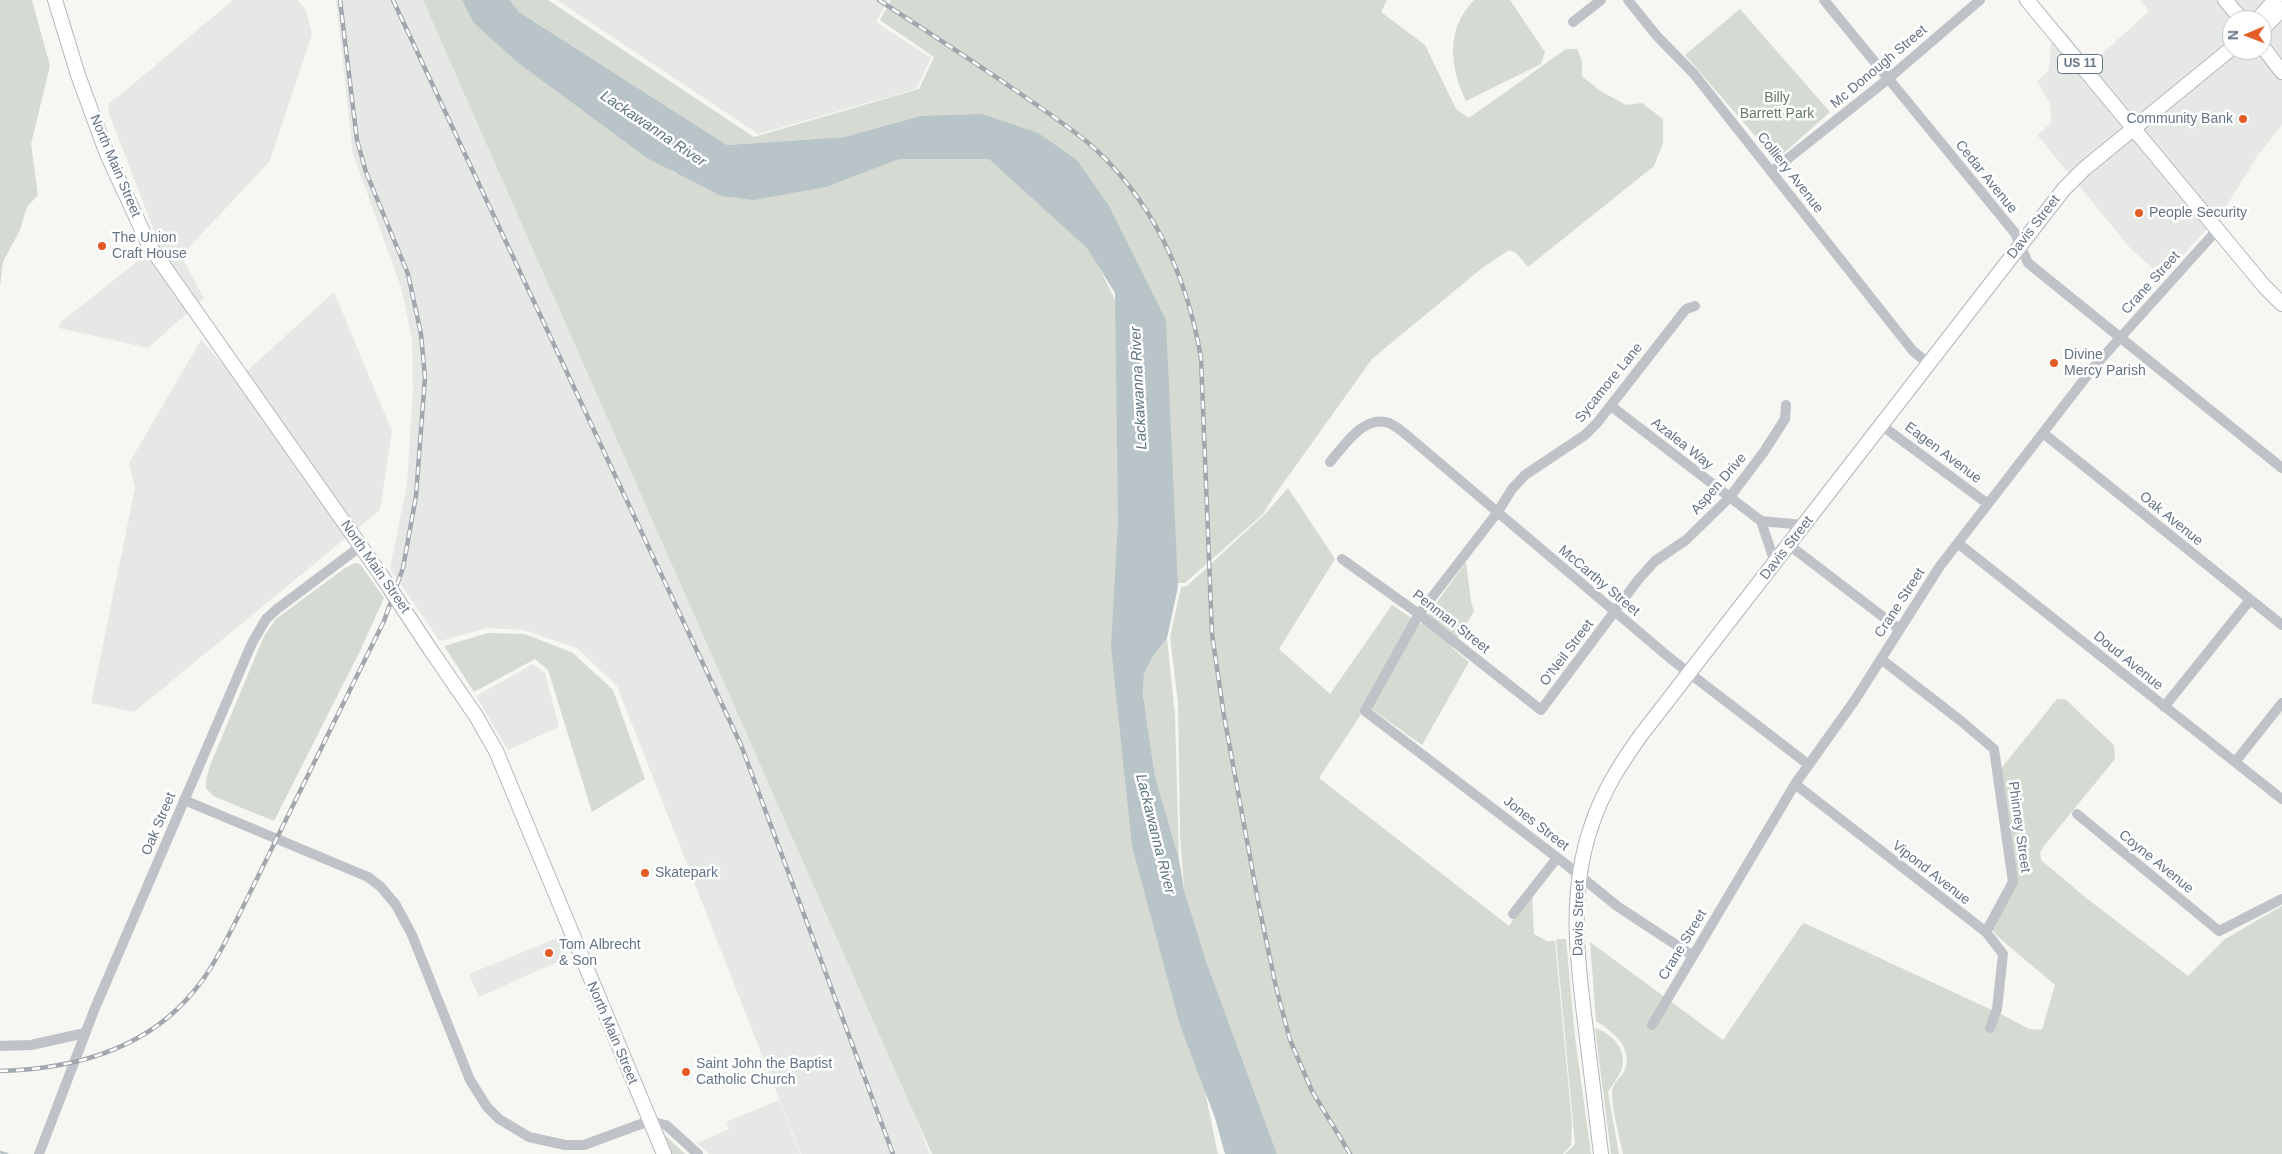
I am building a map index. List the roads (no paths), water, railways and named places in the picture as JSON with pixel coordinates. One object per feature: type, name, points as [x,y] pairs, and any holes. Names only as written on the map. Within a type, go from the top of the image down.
[{"type":"main road","name":"North Main Street","points":[[55,0],[78,75],[107,154],[149,245],[381,575],[476,716],[496,750],[664,1154]]},
{"type":"main road","name":"US 11","points":[[2027,0],[2217,230],[2282,304]]},
{"type":"main road","points":[[2225,0],[2234,10]]},
{"type":"main road","points":[[2266,10],[2275,0]]},
{"type":"main road","points":[[2272,20],[2282,9]]},
{"type":"main road","name":"Davis Street","points":[[1601,1154],[1577,952],[1576,908],[1579,876],[1592,824],[1614,776],[1641,735],[2021,244],[2077,175],[2222,56]]},
{"type":"main road","points":[[2272,59],[2282,72]]},
{"type":"street","points":[[1573,22],[1602,0]]},
{"type":"street","name":"Colliery Avenue","points":[[1628,0],[1656,35],[1694,74],[1913,351],[1929,364]]},
{"type":"street","name":"Cedar Avenue","points":[[1824,0],[2015,233],[2028,263],[2282,468]]},
{"type":"street","name":"Mc Donough Street","points":[[1771,172],[1888,79],[1980,0]]},
{"type":"street","name":"Crane Street","points":[[1652,1025],[1795,784],[1855,700],[1940,566],[1959,544],[2093,368],[2217,230]]},
{"type":"street","name":"Sycamore Lane","points":[[1497,513],[1512,488],[1525,475],[1585,435],[1611,406],[1686,309],[1695,306]]},
{"type":"street","name":"Aspen Drive","points":[[1615,612],[1655,561],[1686,540],[1729,498],[1764,453],[1785,419],[1786,405]]},
{"type":"street","name":"Azalea Way","points":[[1611,406],[1760,521]]},
{"type":"street","name":"McCarthy Street","points":[[1330,462],[1364,426],[1373,422],[1390,424],[1409,437],[1689,673],[1809,764]]},
{"type":"street","name":"Eagen Avenue","points":[[1882,425],[1988,504]]},
{"type":"street","name":"Oak Avenue","points":[[2043,433],[2282,626]]},
{"type":"street","points":[[1419,614],[1497,513]]},
{"type":"street","points":[[1775,563],[1760,521],[1804,526]]},
{"type":"street","name":"Doud Avenue","points":[[1959,544],[2282,799]]},
{"type":"street","points":[[1789,545],[1899,630]]},
{"type":"street","name":"Oak Street","points":[[39,1154],[85,1033],[252,644],[266,619],[277,609],[361,546]]},
{"type":"street","name":"Penman Street","points":[[1342,559],[1419,614],[1541,710]]},
{"type":"street","points":[[2164,707],[2250,600]]},
{"type":"street","name":"O'Neil Street","points":[[1541,710],[1615,612]]},
{"type":"street","name":"Jones Street","points":[[1419,614],[1365,711],[1617,906],[1693,956]]},
{"type":"street","name":"Phinney Street","points":[[1881,659],[1994,749],[2013,882],[1986,932]]},
{"type":"street","points":[[2235,762],[2282,703]]},
{"type":"street","name":"Vipond Avenue","points":[[1795,784],[1986,932],[2003,954],[1997,1009],[1990,1028]]},
{"type":"street","points":[[184,800],[361,874],[381,887],[396,905],[412,935],[470,1080],[487,1107],[499,1119],[529,1137],[565,1145],[584,1145],[649,1121],[666,1125],[698,1154]]},
{"type":"street","name":"Coyne Avenue","points":[[2077,814],[2219,931],[2282,899]]},
{"type":"street","points":[[1513,914],[1557,858]]},
{"type":"street","points":[[0,1046],[31,1045],[85,1033]]},
{"type":"water","name":"Lackawanna River","points":[[462,0],[510,0],[519,12],[727,145],[844,137],[920,116],[982,114],[1038,133],[1077,160],[1109,206],[1166,320],[1178,587],[1167,638],[1152,658],[1144,674],[1143,696],[1155,776],[1179,859],[1184,890],[1206,961],[1277,1154],[1225,1154],[1215,1118],[1180,1025],[1132,846],[1111,647],[1118,523],[1115,293],[1087,248],[989,159],[899,159],[826,187],[754,200],[721,196],[647,158],[517,62],[474,23]]},
{"type":"waterway","points":[[0,1152],[7,1154]]},
{"type":"railway","points":[[0,1071],[54,1066],[81,1060],[131,1042],[154,1028],[175,1011],[194,991],[212,966],[237,919],[384,621],[403,568],[416,496],[425,377],[421,334],[408,274],[366,172],[357,140],[340,0]]},
{"type":"railway","points":[[393,0],[741,745],[893,1154]]},
{"type":"railway","points":[[879,0],[1021,94],[1086,141],[1129,186],[1163,239],[1176,267],[1195,327],[1201,358],[1212,634],[1224,716],[1259,906],[1276,987],[1290,1040],[1312,1091],[1350,1154]]},
{"type":"place","name":"Community Bank","points":[[2243,119]]},
{"type":"place","name":"People Security","points":[[2139,213]]},
{"type":"place","name":"The Union Craft House","points":[[102,246]]},
{"type":"place","name":"Divine Mercy Parish","points":[[2054,363]]},
{"type":"place","name":"Skatepark","points":[[645,873]]},
{"type":"place","name":"Tom Albrecht & Son","points":[[549,953]]},
{"type":"place","name":"Saint John the Baptist Catholic Church","points":[[686,1072]]},
{"type":"park label","name":"Billy Barrett Park","points":[[1777,106]]}]
